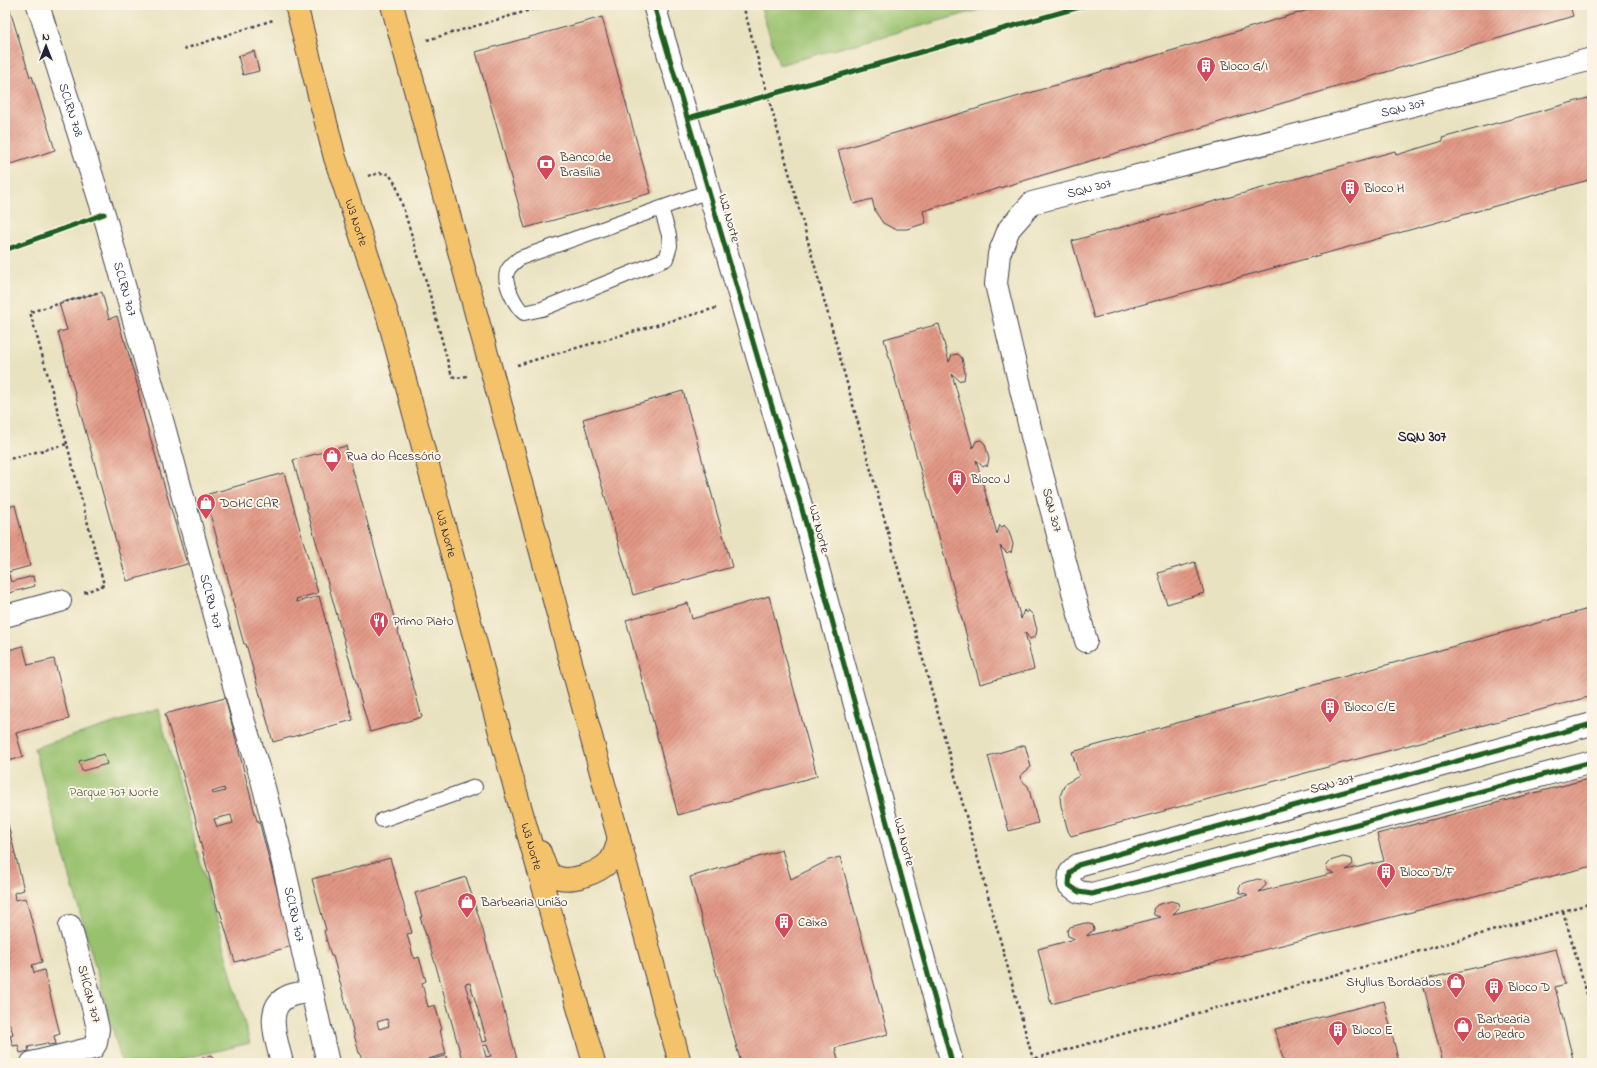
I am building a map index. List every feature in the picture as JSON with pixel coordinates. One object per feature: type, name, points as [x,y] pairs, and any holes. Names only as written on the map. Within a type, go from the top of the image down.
[{"type":"main road","points":[[392,5],[680,1063]]},
{"type":"main road","name":"W3 Norte","points":[[297,9],[342,182],[388,317],[516,792],[594,1063]]},
{"type":"main road","points":[[516,792],[545,866],[553,876],[572,878],[589,875],[610,862],[619,838]]},
{"type":"street","name":"SCLRN 708","points":[[38,5],[104,214]]},
{"type":"street","name":"W2 Norte","points":[[654,5],[800,502],[952,1063]]},
{"type":"street","name":"SQN 307","points":[[1086,641],[1032,436],[996,284],[999,254],[1010,229],[1032,203],[1592,59]]},
{"type":"street","name":"SCLRN 707","points":[[104,214],[244,722],[262,780],[281,854],[328,1063]]},
{"type":"street","points":[[5,616],[60,601]]},
{"type":"street","name":"SQN 307","points":[[1592,724],[1078,865],[1070,873],[1069,886],[1079,892],[1092,894],[1592,762]]},
{"type":"street","name":"SHCGN 707","points":[[32,1063],[93,1048],[96,1043],[98,1029],[93,1006],[70,926]]},
{"type":"street","points":[[282,1063],[274,1031],[273,1017],[277,1005],[286,997],[311,991]]},
{"type":"lane","points":[[661,208],[669,235],[670,246],[666,259],[542,309],[524,313],[518,308],[506,282],[506,273],[512,263],[520,258],[661,208],[709,191]]},
{"type":"lane","points":[[382,820],[475,787]]},
{"type":"path","points":[[427,40],[548,5]]},
{"type":"path","points":[[744,5],[1034,1063]]},
{"type":"path","points":[[184,49],[297,9]]},
{"type":"path","points":[[761,97],[776,93]]},
{"type":"path","points":[[342,182],[380,173],[389,174],[396,184],[452,376],[458,378],[492,373],[741,301]]},
{"type":"path","points":[[60,601],[104,585],[30,312],[124,285]]},
{"type":"path","points":[[5,460],[67,444]]},
{"type":"path","points":[[1012,1063],[1033,1059],[1592,903]]},
{"type":"path","points":[[1563,911],[1592,1012]]},
{"type":"green space","points":[[760,5],[997,5],[779,65]]},
{"type":"green space","name":"Parque 707 Norte","points":[[158,709],[250,1043],[166,1063],[122,1063],[34,748]]},
{"type":"building","points":[[5,5],[8,5],[10,10],[30,77],[32,76],[55,150],[5,166]]},
{"type":"building","points":[[535,5],[551,5],[551,6],[536,10]]},
{"type":"building","name":"Bloco G/I","points":[[1325,5],[1570,5],[1573,16],[923,211],[926,223],[907,229],[894,229],[883,223],[875,211],[872,199],[854,204],[838,150]]},
{"type":"building","points":[[602,17],[651,193],[525,228],[476,52]]},
{"type":"building","points":[[254,51],[259,71],[243,75],[238,56]]},
{"type":"building","name":"Bloco H","points":[[1588,98],[1592,113],[1592,179],[1094,318],[1072,241],[1395,151],[1396,155],[1443,141],[1442,138]]},
{"type":"building","points":[[102,292],[109,319],[117,316],[125,341],[139,391],[144,416],[187,564],[127,581],[58,332],[67,330],[59,303]]},
{"type":"building","name":"Bloco J","points":[[939,324],[949,362],[952,355],[958,354],[962,358],[965,373],[964,380],[960,381],[952,374],[973,448],[976,441],[981,440],[985,444],[989,459],[987,467],[986,465],[983,467],[976,460],[997,534],[1000,525],[1001,527],[1004,525],[1009,531],[1013,544],[1011,553],[1010,551],[1007,553],[1000,546],[1021,619],[1024,610],[1025,612],[1028,612],[1027,609],[1033,615],[1037,630],[1035,639],[1034,637],[1030,639],[1025,632],[1034,669],[980,684],[884,339]]},
{"type":"building","points":[[683,391],[732,567],[633,595],[583,419]]},
{"type":"building","points":[[346,446],[422,717],[370,732],[293,460]]},
{"type":"building","points":[[284,473],[318,593],[296,599],[297,602],[319,596],[353,720],[273,742],[246,644],[244,644],[237,619],[232,594],[205,495]]},
{"type":"building","points":[[15,505],[30,566],[8,572],[11,582],[33,576],[35,586],[5,594],[5,508]]},
{"type":"building","points":[[1195,562],[1204,593],[1167,604],[1158,573]]},
{"type":"building","points":[[769,596],[817,776],[678,815],[626,620],[688,603],[692,619]]},
{"type":"building","name":"Bloco C/E","points":[[1592,608],[1592,696],[1071,836],[1068,831],[1061,806],[1060,796],[1065,784],[1079,776],[1072,752]]},
{"type":"building","points":[[23,646],[28,665],[54,659],[69,719],[16,733],[23,757],[5,762],[5,651]]},
{"type":"building","points":[[225,698],[292,946],[235,962],[220,911],[218,911],[195,817],[165,714]],"holes":[[[224,788],[225,791],[213,794],[212,792]],[[231,815],[233,823],[217,827],[214,819]]]},
{"type":"building","points":[[1025,745],[1031,767],[1020,776],[1021,780],[1028,786],[1038,823],[1009,831],[988,756]]},
{"type":"building","points":[[104,754],[107,764],[82,771],[79,761]]},
{"type":"building","name":"Bloco D/F","points":[[1592,778],[1592,866],[1051,1004],[1038,949],[1075,939],[1068,936],[1067,931],[1070,927],[1085,923],[1093,925],[1094,930],[1087,936],[1161,917],[1154,915],[1153,909],[1157,905],[1171,901],[1178,903],[1179,908],[1173,914],[1248,895],[1240,893],[1239,887],[1243,883],[1258,879],[1265,881],[1266,885],[1259,892],[1334,873],[1327,870],[1326,865],[1330,861],[1343,857],[1352,859],[1353,864],[1346,870],[1384,861],[1377,834]]},
{"type":"building","points":[[8,825],[24,890],[14,893],[15,900],[26,898],[42,962],[32,965],[34,973],[44,970],[60,1034],[54,1036],[56,1044],[48,1045],[47,1043],[28,1047],[29,1051],[20,1053],[18,1045],[13,1046],[10,1035],[13,1034],[10,1024],[8,1024],[5,1012],[5,980],[7,980],[5,972],[5,826]]},
{"type":"building","name":"Caixa","points":[[782,850],[791,879],[829,860],[840,857],[888,1034],[835,1048],[839,1063],[741,1063],[690,877]]},
{"type":"building","points":[[390,858],[412,933],[407,934],[414,959],[419,957],[426,981],[422,983],[428,1007],[435,1005],[442,1030],[440,1030],[446,1054],[428,1059],[446,1056],[448,1063],[363,1063],[333,956],[331,956],[324,931],[326,930],[312,879]],"holes":[[[387,1019],[389,1026],[379,1029],[377,1022]]]},
{"type":"building","points":[[466,877],[482,927],[518,1063],[463,1063],[436,966],[420,917],[422,917],[415,893]],"holes":[[[470,983],[487,1041],[482,1042],[465,984]],[[487,1045],[491,1056],[486,1057],[483,1046]]]},
{"type":"building","name":"Bloco D","points":[[1556,949],[1565,984],[1555,987],[1574,1063],[1443,1063],[1422,980]]},
{"type":"building","name":"Bloco E","points":[[1384,1001],[1399,1063],[1284,1063],[1275,1029]]},
{"type":"building","points":[[212,1055],[214,1063],[205,1063],[203,1057]]},
{"type":"cycle path","points":[[654,5],[800,502],[952,1063]]},
{"type":"cycle path","points":[[688,118],[1087,5]]},
{"type":"cycle path","points":[[5,250],[104,214]]},
{"type":"cycle path","points":[[1592,724],[1078,865],[1070,873],[1069,885],[1079,892],[1092,894],[1592,762]]},
{"type":"place","name":"Bloco G/I","points":[[1206,83]]},
{"type":"place","name":"Banco de Brasília","points":[[546,181]]},
{"type":"place","name":"Bloco H","points":[[1350,205]]},
{"type":"place","name":"Rua do Acessório","points":[[332,473]]},
{"type":"place","name":"Bloco J","points":[[957,496]]},
{"type":"place","name":"DOHC CAR","points":[[206,520]]},
{"type":"place","name":"Primo Piato","points":[[379,638]]},
{"type":"place","name":"Bloco C/E","points":[[1330,724]]},
{"type":"place","name":"Bloco D/F","points":[[1386,889]]},
{"type":"place","name":"Barbearia União","points":[[467,919]]},
{"type":"place","name":"Caixa","points":[[784,939]]},
{"type":"place","name":"Styllus Bordados","points":[[1456,999]]},
{"type":"place","name":"Bloco D","points":[[1494,1004]]},
{"type":"place","name":"Barbearia do Pedro","points":[[1463,1043]]},
{"type":"place","name":"Bloco E","points":[[1338,1047]]},
{"type":"district","name":"SQN 307","points":[[1422,437]]}]
